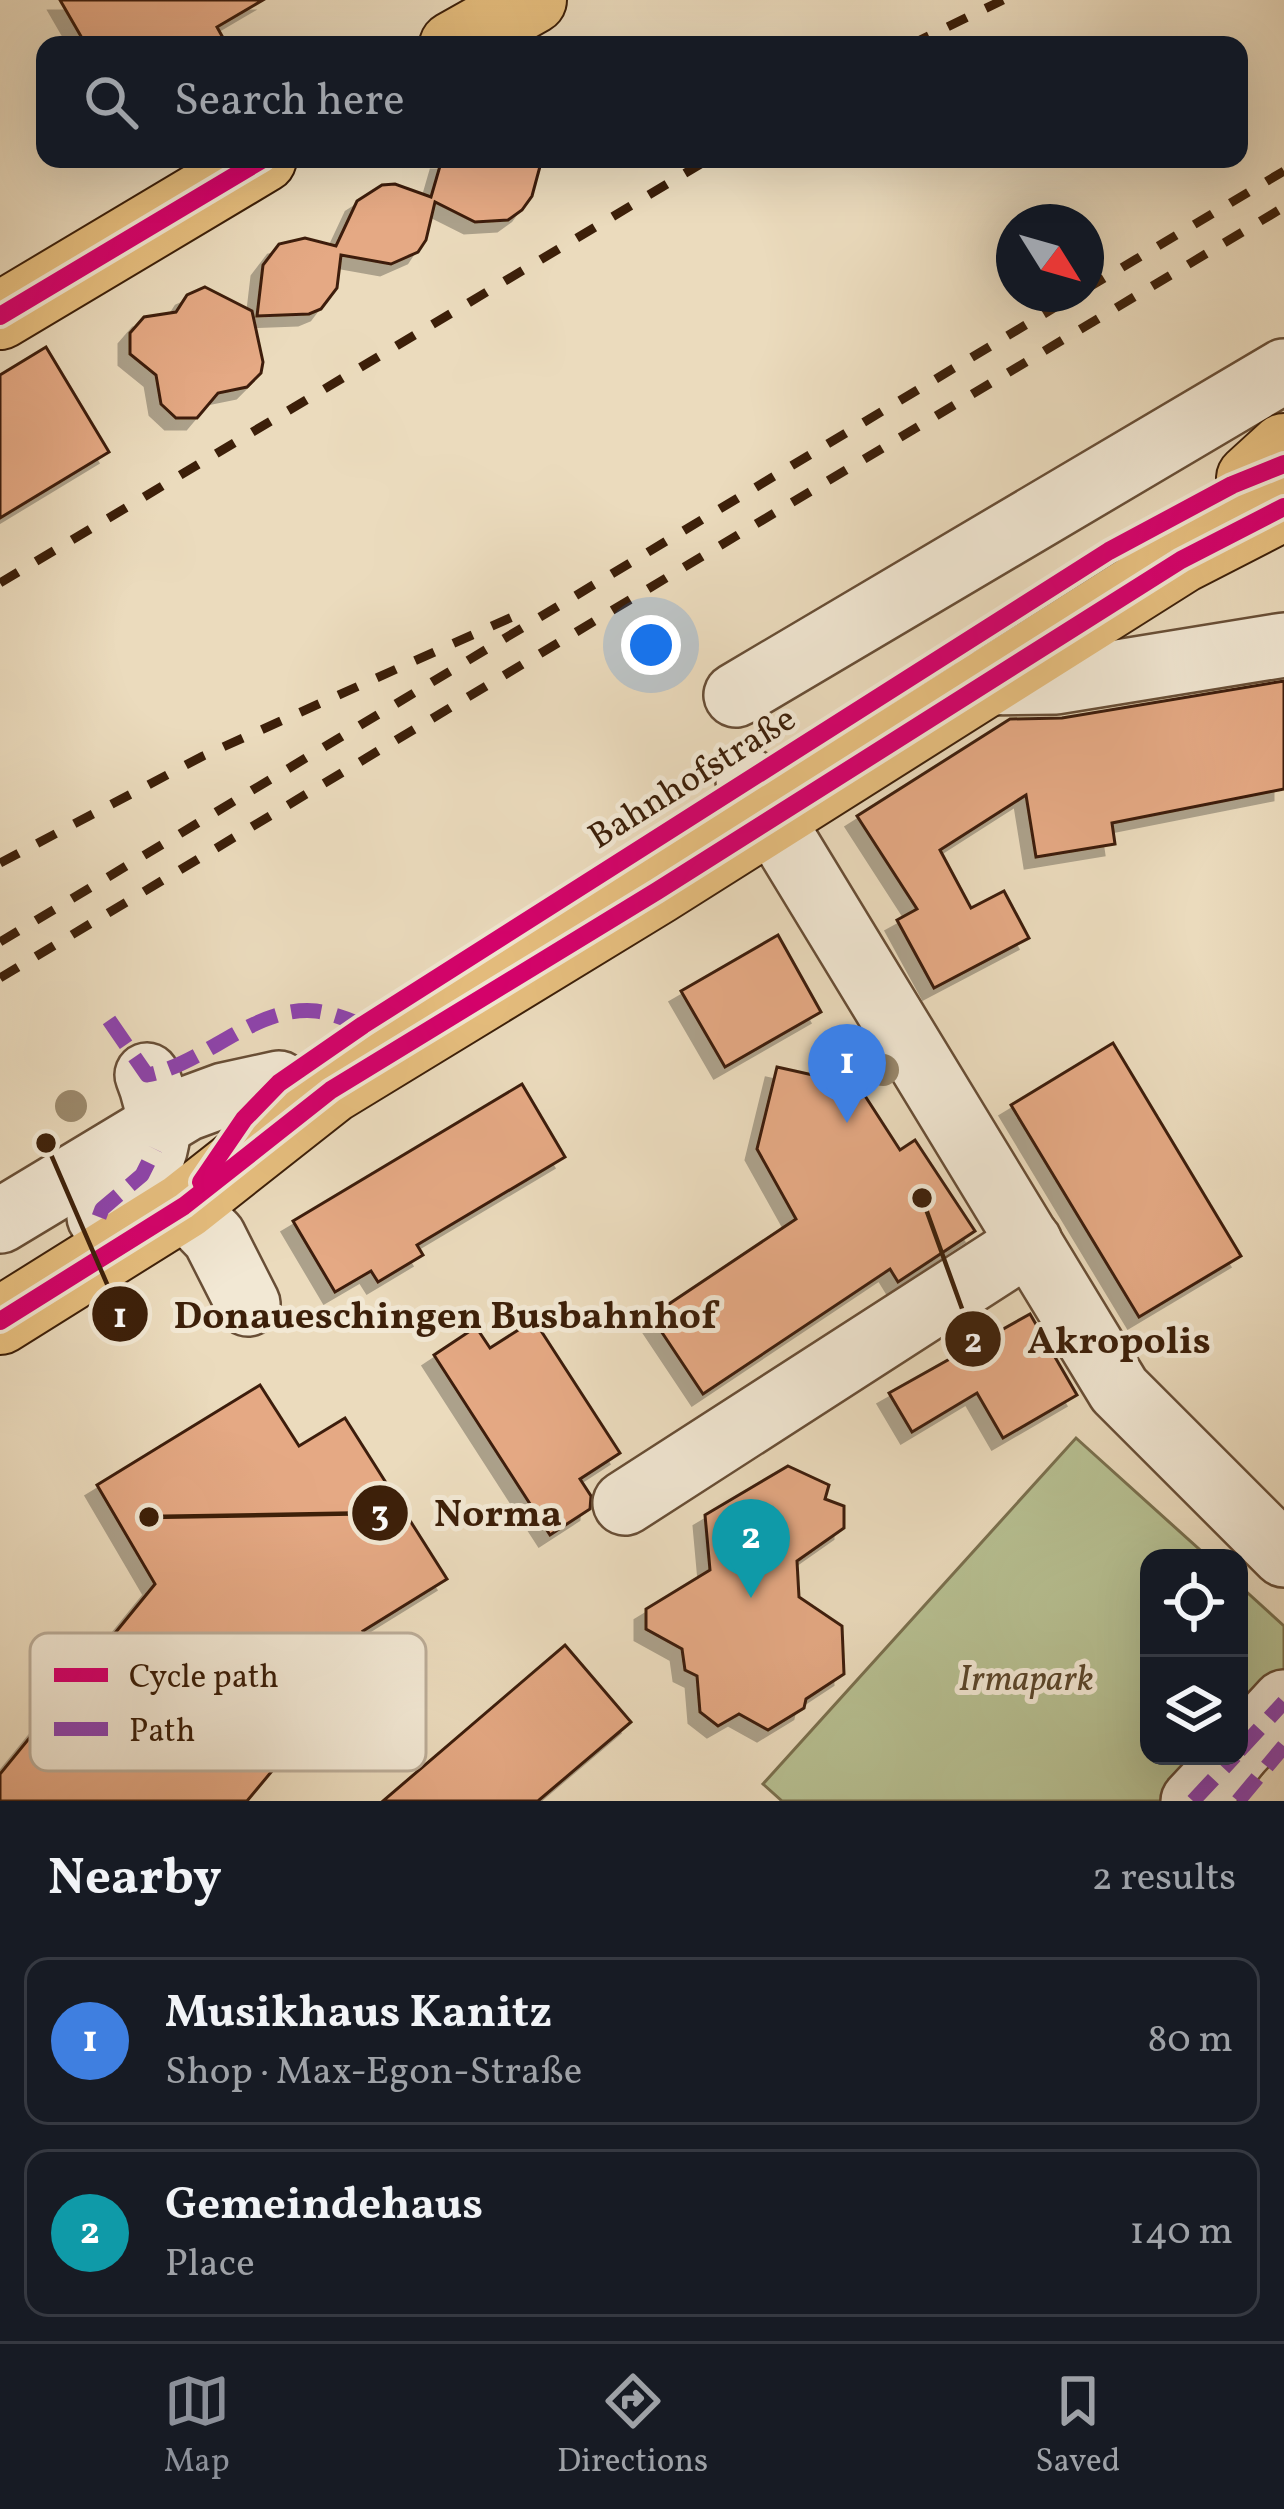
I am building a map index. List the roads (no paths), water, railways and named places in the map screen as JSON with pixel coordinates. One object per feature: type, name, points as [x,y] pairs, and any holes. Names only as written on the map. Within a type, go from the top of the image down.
[{"type":"main road","points":[[469,36],[532,0]]},
{"type":"main road","points":[[0,316],[248,168]]},
{"type":"main road","name":"Bahnhofstraße","points":[[246,1144],[244,1119],[279,1083],[760,799],[981,683],[1180,560],[1275,474]]},
{"type":"main road","name":"Bahnhofstraße","points":[[0,1321],[184,1206],[246,1144],[760,799],[1109,551],[1275,474]]},
{"type":"street","points":[[736,695],[1284,371]]},
{"type":"street","points":[[981,683],[1057,682],[1284,645]]},
{"type":"street","points":[[760,799],[1119,1390],[1284,1555]]},
{"type":"street","points":[[0,1221],[153,1123],[224,1095],[279,1083]]},
{"type":"street","points":[[153,1123],[246,1144]]},
{"type":"street","points":[[99,1217],[102,1209],[142,1175],[153,1123]]},
{"type":"street","points":[[184,1206],[214,1238],[248,1304]]},
{"type":"street","points":[[625,1503],[1030,1242]]},
{"type":"street","points":[[1248,1742],[1284,1702]]},
{"type":"street","points":[[1193,1801],[1227,1765]]},
{"type":"railway","points":[[929,36],[1003,0]]},
{"type":"railway","points":[[0,583],[694,168]]},
{"type":"railway","points":[[1104,278],[1284,171]]},
{"type":"railway","points":[[0,978],[1284,207]]},
{"type":"railway","points":[[0,942],[1047,312]]},
{"type":"railway","points":[[0,863],[203,756],[530,609]]},
{"type":"place","name":"Musikhaus Kanitz","points":[[847,1123]]},
{"type":"place","name":"Donaueschingen Busbahnhof","points":[[46,1143]]},
{"type":"place","name":"Akropolis","points":[[922,1198]]},
{"type":"place","name":"Norma","points":[[149,1517]]},
{"type":"place","name":"Gemeindehaus","points":[[751,1598]]},
{"type":"park label","name":"Irmapark","points":[[1026,1677]]}]
